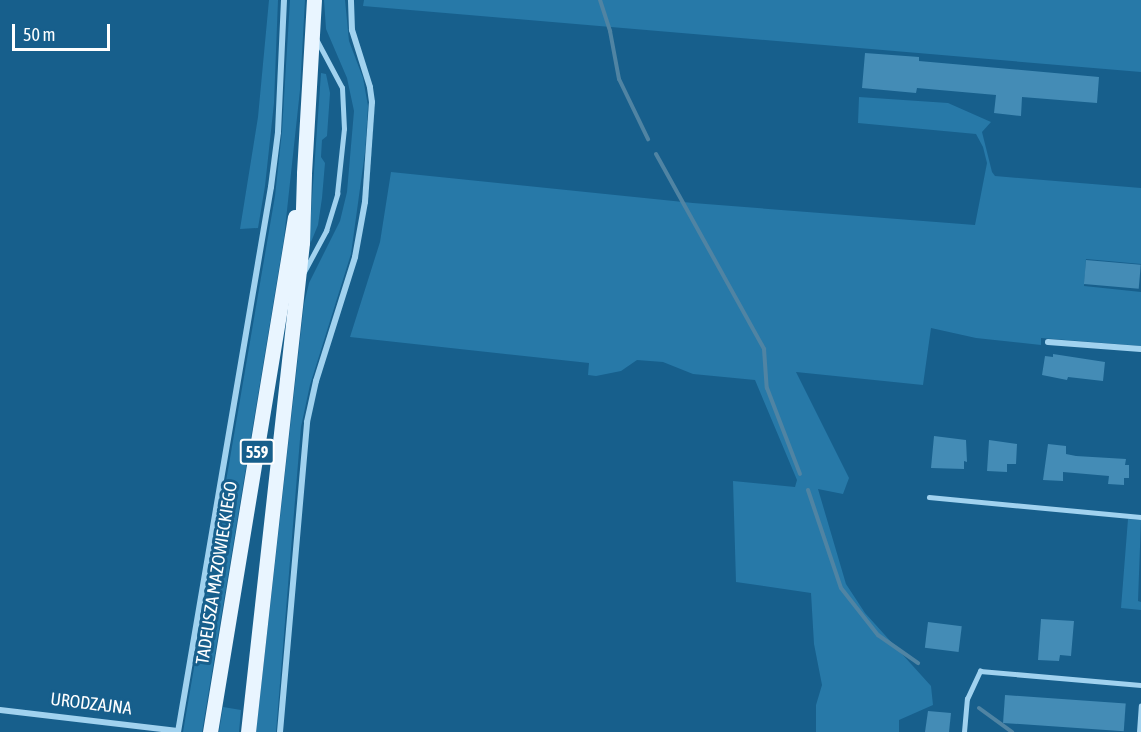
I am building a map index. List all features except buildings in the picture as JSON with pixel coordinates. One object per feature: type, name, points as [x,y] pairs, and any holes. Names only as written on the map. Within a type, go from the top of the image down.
[{"type":"main road","name":"TADEUSZA MAZOWIECKIEGO","points":[[248,732],[298,282],[314,0]]},
{"type":"main road","name":"TADEUSZA MAZOWIECKIEGO","points":[[210,732],[303,173]]},
{"type":"street","points":[[178,731],[271,187],[278,132],[284,0]]},
{"type":"street","points":[[280,732],[307,422],[316,381],[356,257],[365,202],[372,102],[370,87],[351,30],[351,0]]},
{"type":"street","points":[[1048,342],[1141,349]]},
{"type":"street","name":"URODZAJNA","points":[[0,710],[178,731]]},
{"type":"lane","points":[[298,282],[326,231],[337,194],[344,129],[342,88],[312,32]]},
{"type":"lane","points":[[929,497],[1141,517]]},
{"type":"lane","points":[[964,732],[967,699],[980,671],[1141,684]]},
{"type":"lane","points":[[1139,732],[1141,706]]},
{"type":"shaded area","points":[[269,0],[278,0],[274,103],[265,186],[258,228],[240,229],[258,117]]},
{"type":"shaded area","points":[[290,0],[305,0],[300,90],[284,238],[202,732],[183,732],[275,196],[282,131]]},
{"type":"shaded area","points":[[324,0],[345,0],[349,41],[363,78],[368,106],[365,152],[351,254],[310,385],[301,427],[276,732],[256,732],[304,304],[309,283],[340,221],[347,192],[354,111],[347,78],[326,29]]},
{"type":"shaded area","points":[[364,0],[1141,0],[1141,72],[363,6]]},
{"type":"shaded area","points":[[321,73],[326,74],[330,93],[327,136],[322,140],[321,157],[325,163],[322,198],[318,225],[311,242],[309,241]]},
{"type":"shaded area","points":[[859,97],[948,103],[991,122],[982,132],[995,176],[1141,188],[1141,264],[1086,259],[1084,286],[1141,292],[1141,346],[1041,338],[1041,345],[976,338],[931,328],[923,385],[796,372],[849,478],[843,494],[818,489],[846,584],[865,613],[931,686],[933,705],[899,720],[899,732],[816,732],[816,705],[822,685],[814,644],[811,593],[736,582],[733,481],[795,487],[797,480],[755,380],[693,374],[663,362],[637,360],[621,371],[596,376],[588,375],[589,363],[350,337],[380,242],[391,172],[693,203],[975,225],[987,163],[983,147],[976,134],[858,123]]},
{"type":"shaded area","points":[[1128,519],[1141,520],[1138,601],[1141,602],[1141,610],[1121,608]]},
{"type":"shaded area","points":[[223,707],[241,710],[239,732],[219,732]]},
{"type":"waterway","points":[[600,0],[610,31],[619,79],[648,139]]},
{"type":"waterway","points":[[656,154],[764,349],[767,388],[800,474]]},
{"type":"waterway","points":[[808,490],[841,588],[878,635],[918,663]]},
{"type":"waterway","points":[[979,708],[1012,732]]}]
